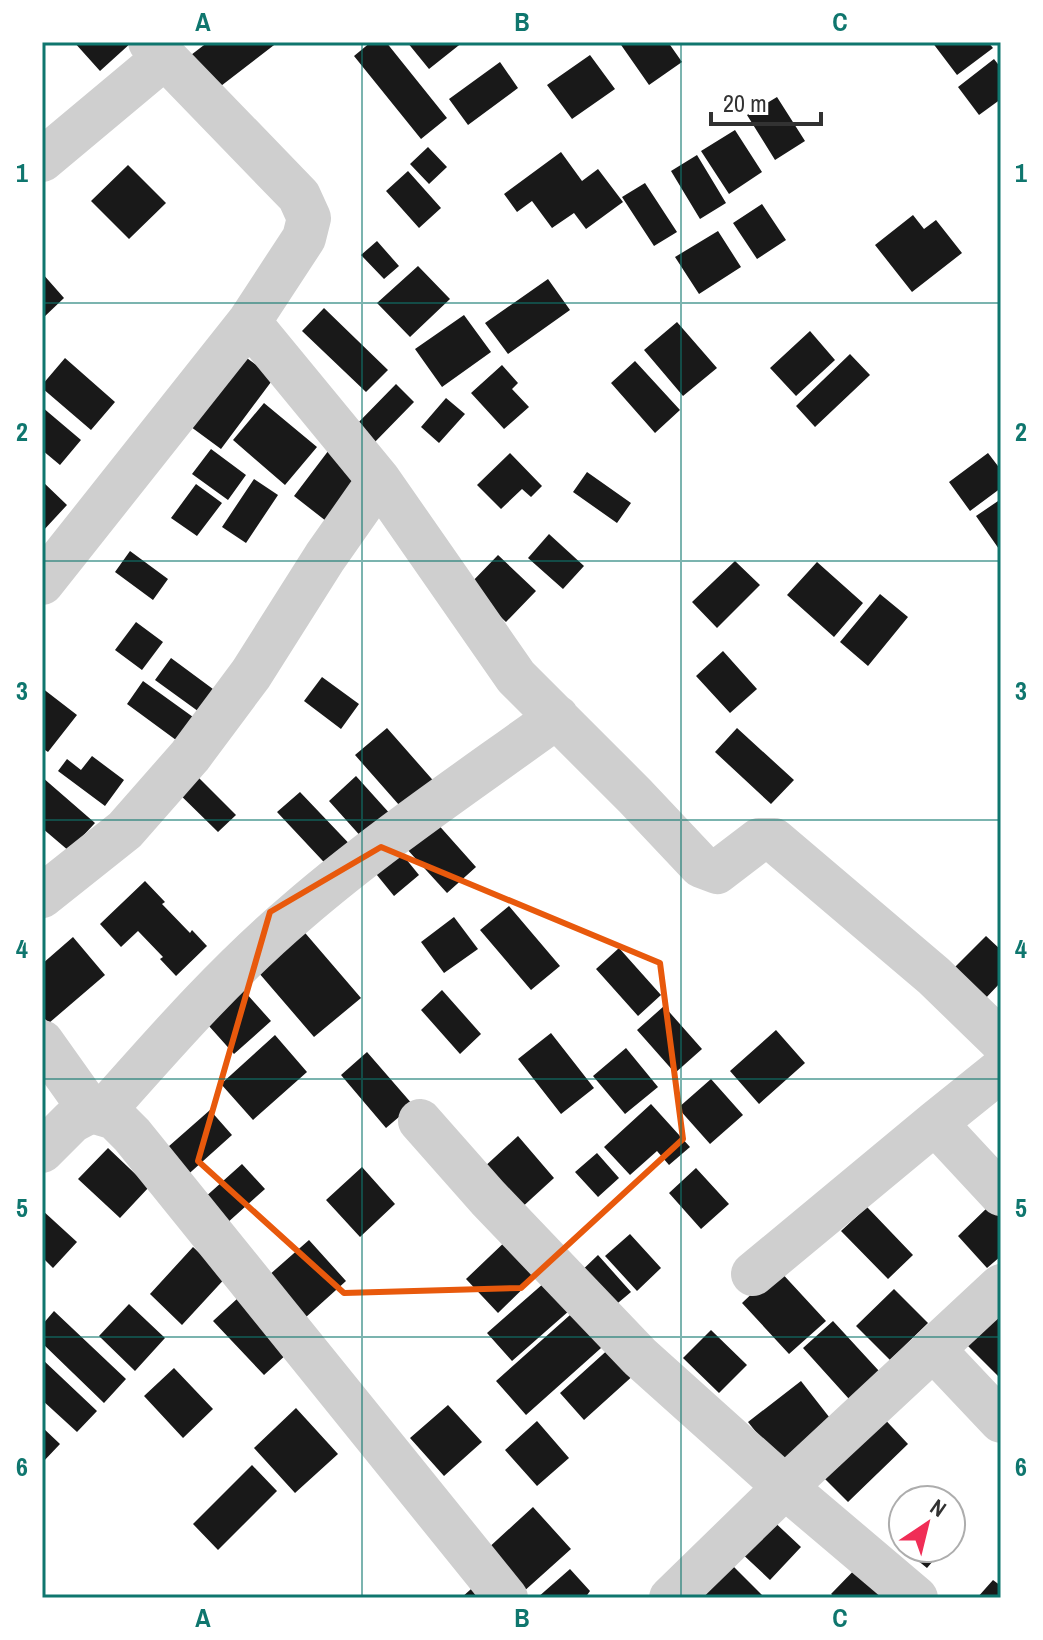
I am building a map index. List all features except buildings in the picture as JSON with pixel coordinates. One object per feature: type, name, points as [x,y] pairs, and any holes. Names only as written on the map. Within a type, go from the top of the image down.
[{"type":"street","points":[[42,160],[157,50],[299,196],[309,218],[304,238],[249,322],[42,583]]},
{"type":"street","points":[[249,322],[379,480],[516,677],[701,866],[717,872],[759,840],[774,840],[934,976],[1001,1041]]},
{"type":"street","points":[[42,896],[125,830],[190,756],[251,674],[325,557],[379,480]]},
{"type":"street","points":[[42,1151],[72,1121],[96,1112],[205,996],[298,911],[426,812],[557,717]]},
{"type":"street","points":[[42,1042],[96,1112],[115,1118],[132,1135],[506,1598]]},
{"type":"street","points":[[753,1274],[1001,1070]]},
{"type":"street","points":[[420,1121],[488,1198],[640,1357],[785,1487],[916,1598]]},
{"type":"street","points":[[935,1123],[1001,1194]]},
{"type":"street","points":[[671,1598],[1001,1286]]},
{"type":"street","points":[[933,1349],[1001,1421]]},
{"type":"highlighted area","points":[[381,847],[660,963],[683,1139],[521,1288],[344,1293],[198,1161],[270,912]]}]
